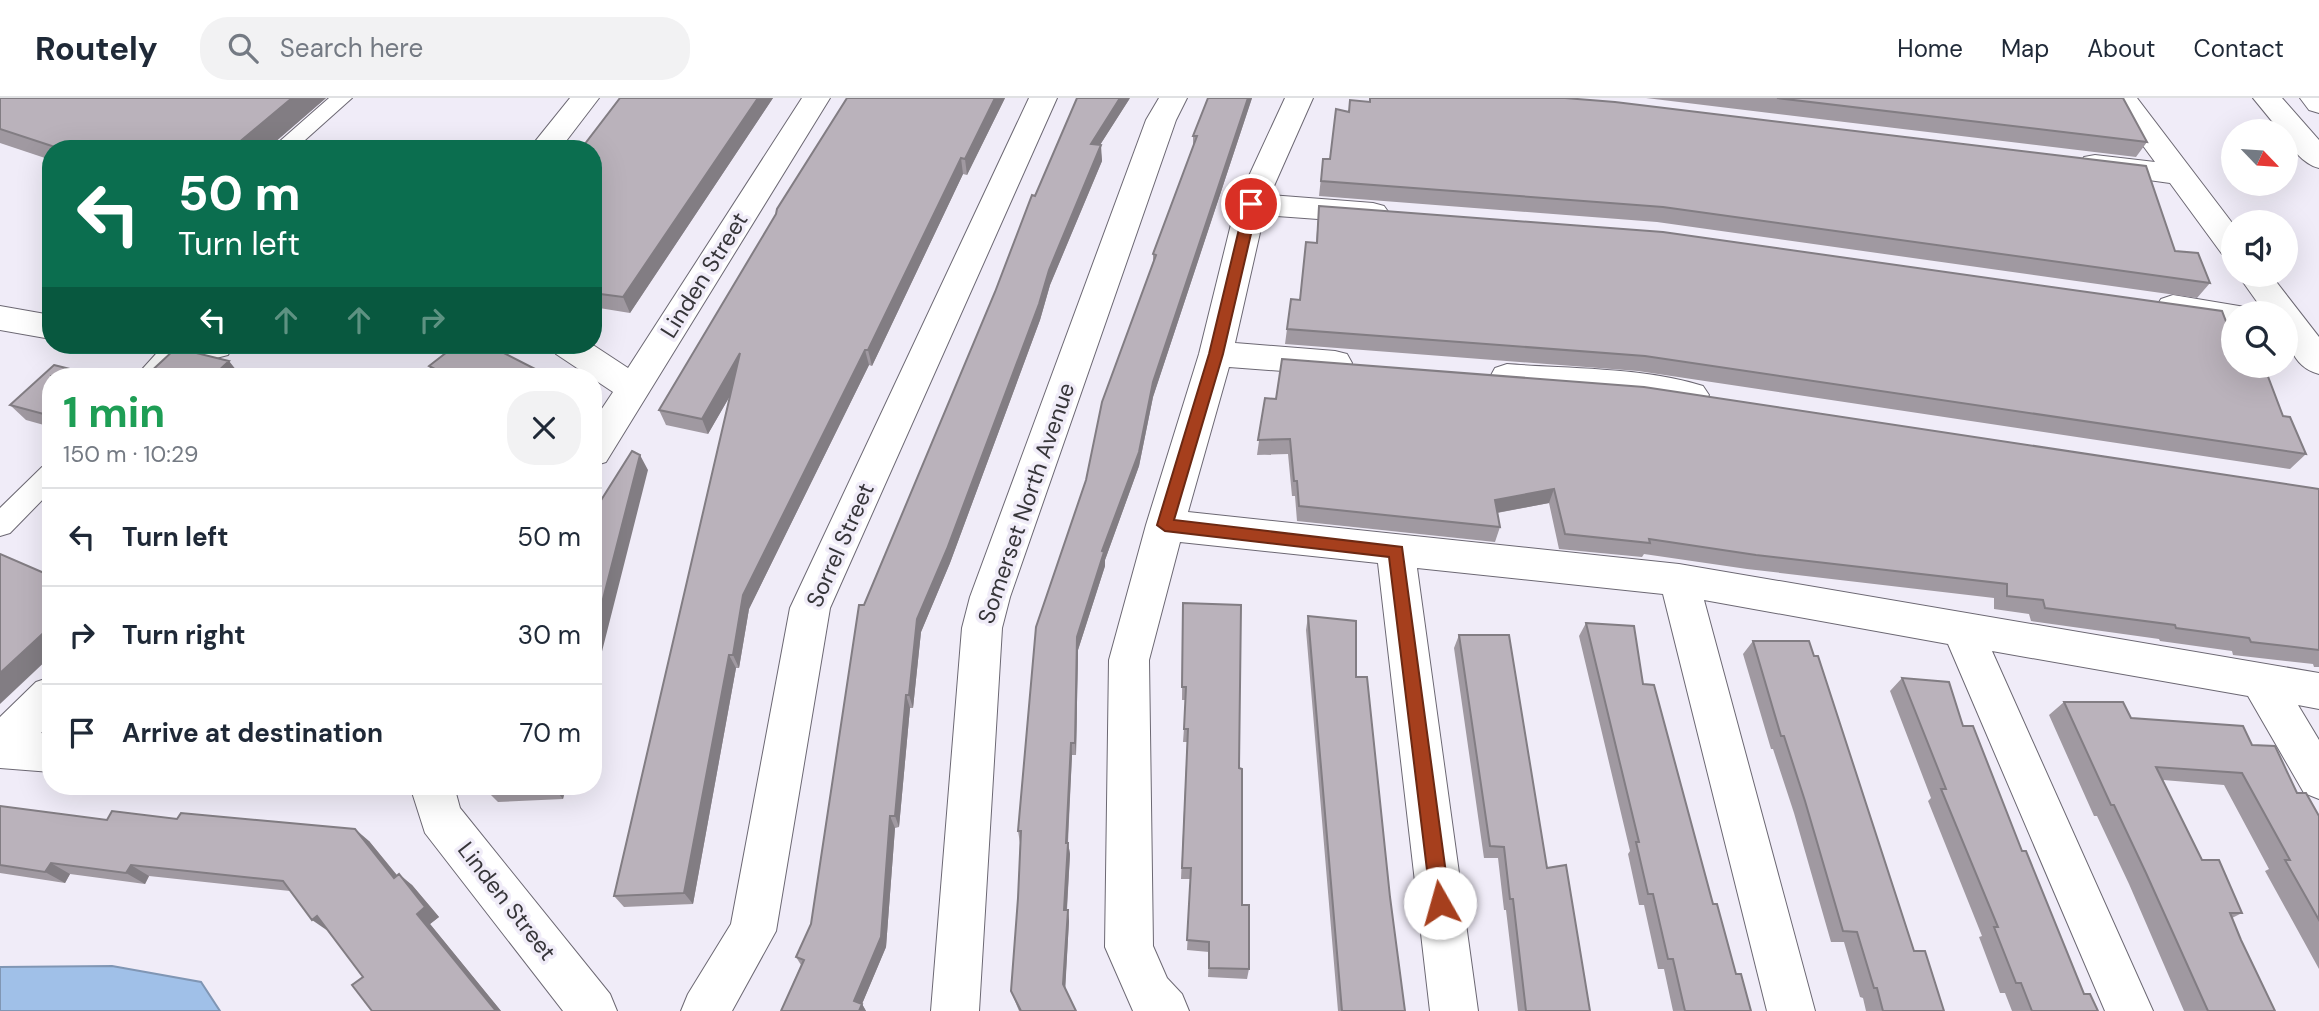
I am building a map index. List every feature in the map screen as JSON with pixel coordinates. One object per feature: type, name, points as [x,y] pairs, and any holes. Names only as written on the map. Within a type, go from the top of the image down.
[{"type":"street","points":[[551,140],[585,98]]},
{"type":"street","name":"Linden Street","points":[[602,438],[816,98]]},
{"type":"street","name":"Sorrel Street","points":[[705,1011],[753,932],[810,608],[1042,98]]},
{"type":"street","name":"Somerset North Avenue","points":[[956,1011],[982,628],[990,597],[1156,133],[1173,98]]},
{"type":"street","points":[[1165,1011],[1150,995],[1129,947],[1129,660],[1165,525],[1216,354],[1251,204],[1299,98]]},
{"type":"street","points":[[2122,98],[2221,230]]},
{"type":"street","points":[[2267,98],[2319,159]]},
{"type":"street","points":[[2314,98],[2319,104]]},
{"type":"street","points":[[2071,161],[2180,175]]},
{"type":"street","points":[[1251,204],[1400,215]]},
{"type":"street","points":[[2151,304],[2221,313]]},
{"type":"street","points":[[0,318],[42,325]]},
{"type":"street","points":[[2298,335],[2319,362]]},
{"type":"street","points":[[582,354],[633,388]]},
{"type":"street","points":[[1216,354],[1366,366]]},
{"type":"street","points":[[1475,374],[1638,387],[1720,399]]},
{"type":"street","points":[[1165,525],[1396,552],[1678,580],[2319,691]]},
{"type":"street","points":[[1396,552],[1454,1011]]},
{"type":"street","points":[[1678,580],[1791,1011]]},
{"type":"street","points":[[1962,629],[2129,1011]]},
{"type":"street","points":[[2260,680],[2319,779]]},
{"type":"street","points":[[0,747],[42,704]]},
{"type":"street","points":[[0,747],[42,752]]},
{"type":"street","name":"Linden Street","points":[[435,795],[441,818],[593,1011]]},
{"type":"lane","points":[[293,140],[342,98]]},
{"type":"lane","points":[[156,368],[170,354]]},
{"type":"lane","points":[[0,525],[42,483]]},
{"type":"water","points":[[112,966],[201,982],[220,1011],[0,1011],[0,967]]},
{"type":"building","points":[[0,98],[292,98],[242,140],[42,140],[42,143],[0,129]]},
{"type":"building","points":[[620,98],[758,98],[623,297],[602,294],[602,140],[588,140]]},
{"type":"building","points":[[847,98],[995,98],[965,159],[961,158],[868,350],[865,350],[743,595],[684,893],[614,896],[740,353],[702,419],[659,410],[777,209]]},
{"type":"building","points":[[1077,98],[1120,98],[1091,144],[1101,145],[1049,270],[1039,304],[947,549],[917,619],[909,695],[906,695],[895,816],[890,816],[881,937],[854,1001],[862,1004],[859,1011],[781,1011],[804,960],[796,957],[811,924],[859,605],[864,605],[995,292],[1032,195],[1035,196]]},
{"type":"building","points":[[1208,98],[1248,98],[1153,382],[1139,452],[1102,551],[1104,552],[1077,637],[1075,743],[1071,743],[1066,843],[1064,910],[1068,910],[1063,984],[1076,1011],[1021,1011],[1011,991],[1021,831],[1018,831],[1036,627],[1086,480],[1102,402],[1156,255],[1153,254],[1197,136],[1193,136]]},
{"type":"building","points":[[1370,98],[1565,98],[1615,102],[2146,166],[2175,251],[2198,253],[2210,283],[1663,207],[1321,181],[1323,159],[1330,159],[1336,109],[1349,112],[1350,100],[1370,102]]},
{"type":"building","points":[[1777,98],[2123,98],[2147,142]]},
{"type":"building","points":[[1319,206],[1663,232],[2221,311],[2221,378],[2269,378],[2283,416],[2290,417],[2306,454],[1645,356],[1287,329],[1291,299],[1300,300],[1306,242],[1317,243]]},
{"type":"building","points":[[170,354],[200,354],[229,361],[222,368],[155,368]]},
{"type":"building","points":[[444,354],[506,354],[533,368],[433,368],[429,366]]},
{"type":"building","points":[[1282,359],[1644,387],[2319,489],[2319,650],[2251,642],[2249,638],[2176,628],[2175,625],[2045,608],[2043,600],[2007,596],[2007,584],[1756,555],[1649,539],[1650,543],[1565,534],[1554,489],[1495,500],[1500,527],[1299,506],[1290,439],[1258,440],[1265,398],[1276,399]]},
{"type":"building","points":[[42,376],[42,414],[10,405]]},
{"type":"building","points":[[632,451],[640,455],[602,603],[602,499]]},
{"type":"building","points":[[0,554],[42,572],[42,634],[0,673]]},
{"type":"building","points":[[1183,603],[1241,605],[1239,768],[1242,769],[1242,905],[1249,905],[1249,969],[1209,968],[1209,942],[1187,940],[1191,868],[1182,868],[1188,729],[1184,729],[1186,687],[1182,687]]},
{"type":"building","points":[[1308,616],[1356,621],[1356,677],[1367,677],[1405,1011],[1342,1011]]},
{"type":"building","points":[[1586,623],[1634,626],[1643,684],[1654,685],[1713,904],[1717,904],[1736,974],[1741,974],[1751,1011],[1685,1011],[1673,959],[1668,959],[1653,894],[1648,894],[1636,842],[1639,842]]},
{"type":"building","points":[[1459,635],[1509,635],[1547,868],[1566,865],[1590,1011],[1526,1011],[1504,847],[1490,846]]},
{"type":"building","points":[[1753,641],[1809,641],[1814,656],[1818,656],[1914,951],[1925,951],[1944,1011],[1883,1011],[1857,932],[1843,931],[1805,801],[1784,736],[1781,736]]},
{"type":"building","points":[[1902,678],[1949,682],[1963,726],[1973,726],[2022,851],[2026,851],[2084,994],[2090,994],[2098,1011],[2032,1011],[2021,983],[2016,983],[1994,927],[1998,927],[1941,789],[1946,789]]},
{"type":"building","points":[[2064,702],[2123,702],[2131,718],[2243,726],[2252,745],[2275,746],[2297,793],[2306,793],[2319,816],[2319,920],[2285,860],[2290,860],[2242,773],[2156,767],[2202,860],[2219,860],[2242,913],[2230,913],[2275,1011],[2208,1011]]},
{"type":"building","points":[[0,806],[107,820],[112,811],[177,819],[181,813],[355,829],[394,878],[399,874],[425,907],[417,914],[496,1011],[372,1011],[352,985],[363,977],[317,916],[312,920],[283,881],[131,865],[126,873],[51,863],[45,872],[0,865]]},
{"type":"route","points":[[1251,204],[1216,354],[1165,525],[1396,552],[1440,903]]}]
